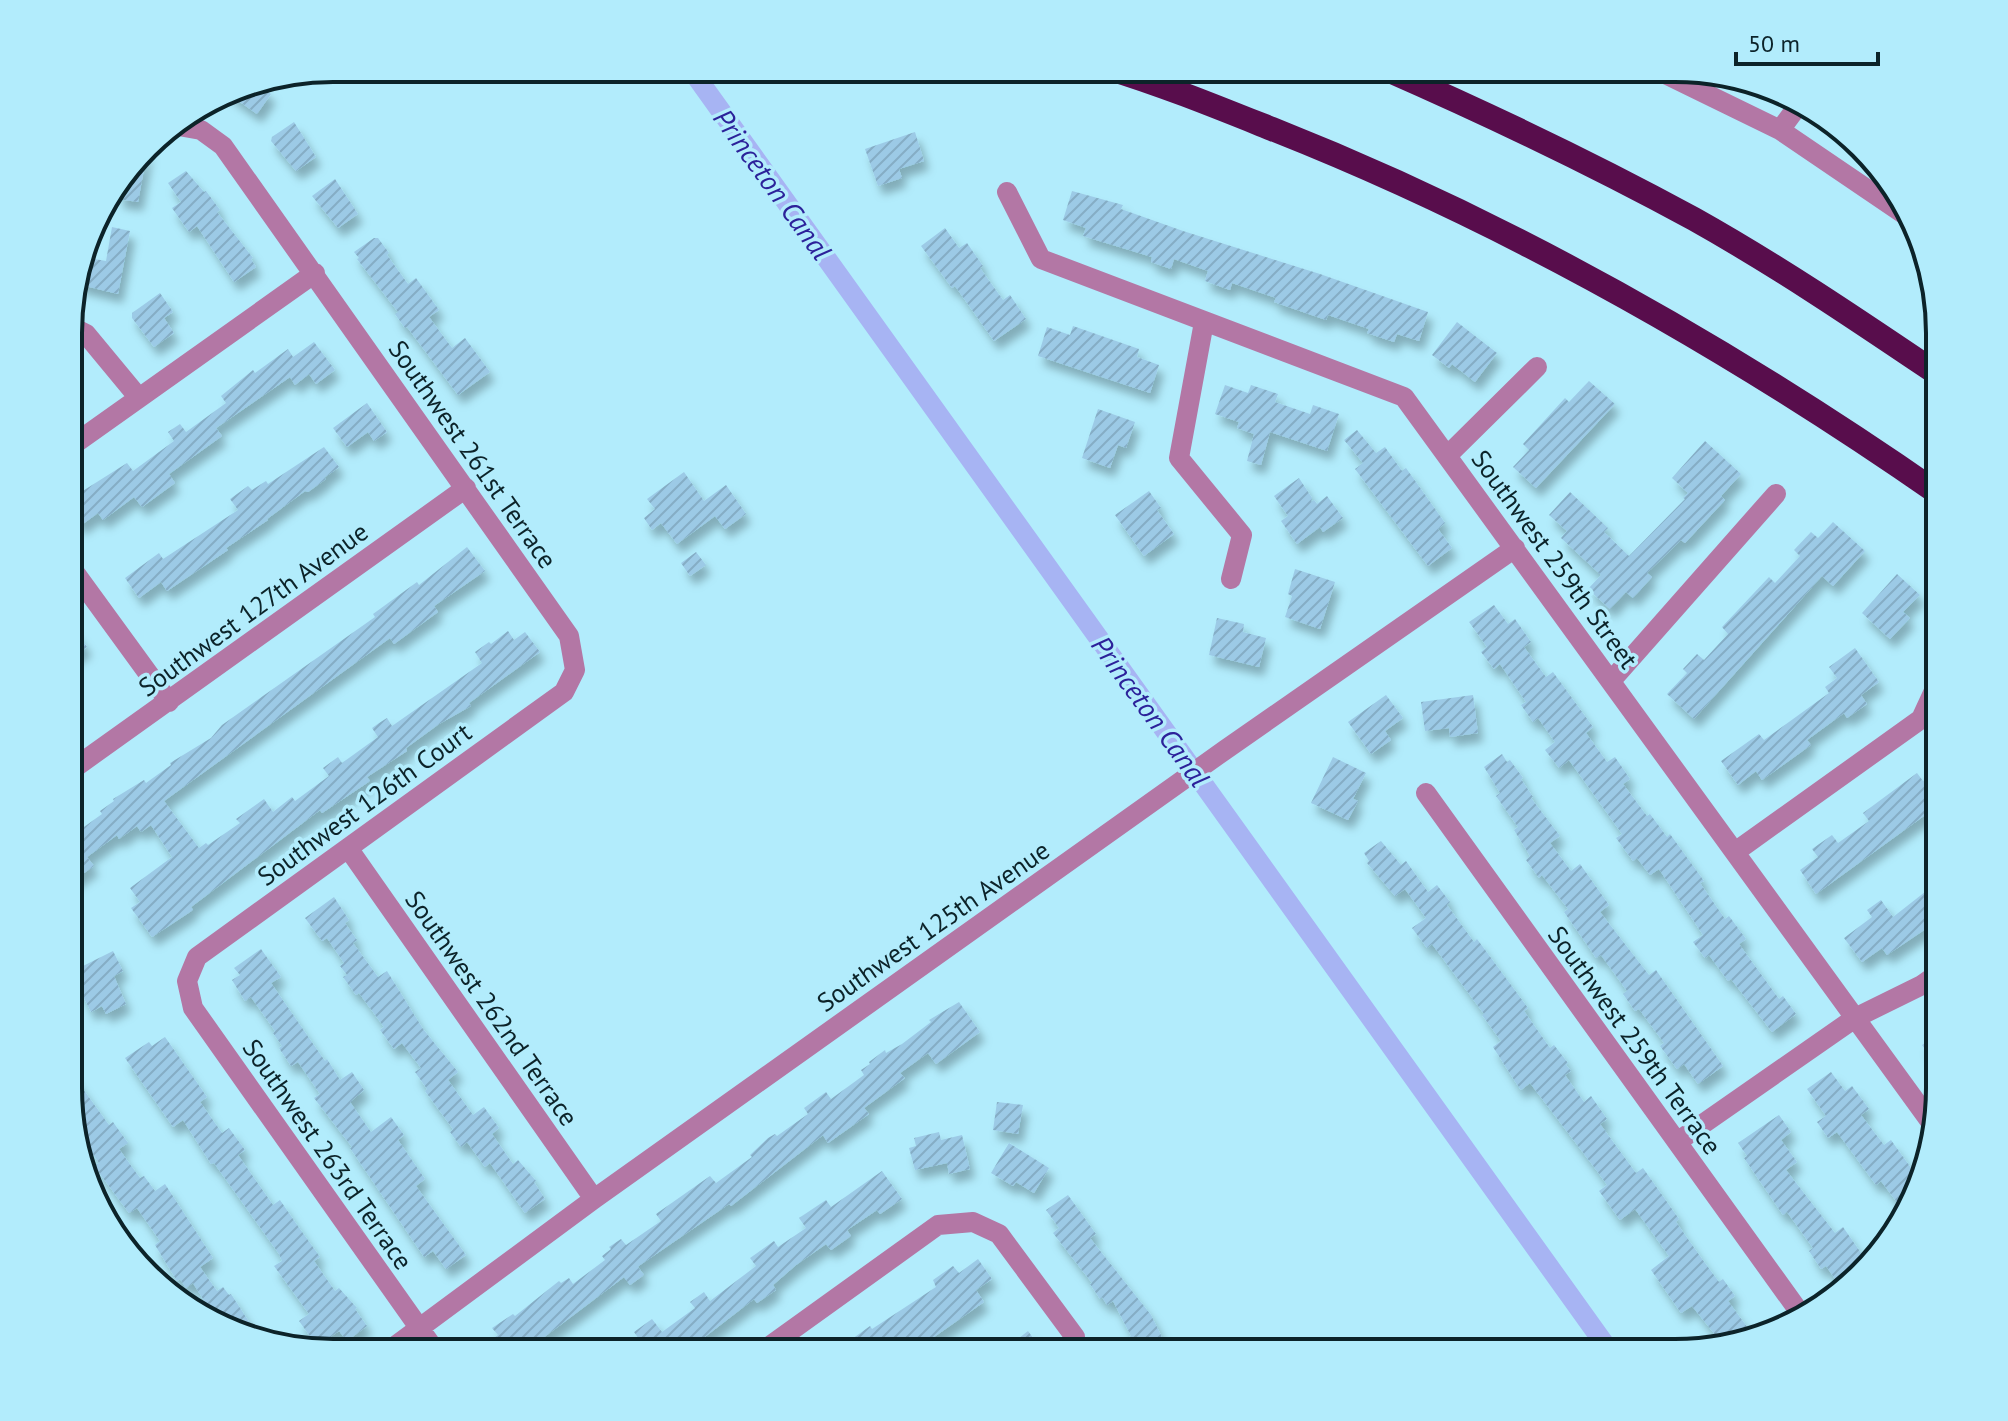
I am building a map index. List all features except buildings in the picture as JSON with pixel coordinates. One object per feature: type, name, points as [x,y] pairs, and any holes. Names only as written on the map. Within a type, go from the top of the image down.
[{"type":"highway","points":[[1155,83],[1370,168],[1608,286],[1755,372],[1925,485]]},
{"type":"highway","points":[[1415,83],[1520,131],[1694,220],[1823,297],[1925,366]]},
{"type":"street","points":[[1684,83],[1780,130],[1890,205]]},
{"type":"street","points":[[1780,130],[1793,112]]},
{"type":"street","name":"Southwest 261st Terrace","points":[[189,128],[201,130],[223,146],[315,273],[569,636],[575,670]]},
{"type":"street","name":"Southwest 259th Street","points":[[1007,192],[1041,259],[1404,397],[1924,1113]]},
{"type":"street","points":[[82,438],[315,273]]},
{"type":"street","points":[[1204,322],[1179,458],[1242,535],[1231,579]]},
{"type":"street","points":[[82,332],[139,398]]},
{"type":"street","points":[[1447,456],[1537,367]]},
{"type":"street","name":"Southwest 127th Avenue","points":[[83,762],[466,488]]},
{"type":"street","points":[[1611,681],[1776,494]]},
{"type":"street","name":"Southwest 125th Avenue","points":[[406,1338],[594,1199],[1171,788],[1515,548]]},
{"type":"street","points":[[82,583],[169,702]]},
{"type":"street","name":"Southwest 126th Court","points":[[187,981],[197,957],[564,692],[575,670]]},
{"type":"street","points":[[1735,852],[1921,719],[1925,710]]},
{"type":"street","name":"Southwest 259th Terrace","points":[[1426,793],[1796,1307]]},
{"type":"street","name":"Southwest 262nd Terrace","points":[[348,848],[594,1199]]},
{"type":"street","name":"Southwest 263rd Terrace","points":[[187,981],[193,1008],[426,1338]]},
{"type":"street","points":[[1677,1142],[1855,1018],[1925,983]]},
{"type":"street","points":[[780,1338],[938,1225],[973,1222],[999,1234],[1075,1339]]},
{"type":"waterway","name":"Princeton Canal","points":[[700,82],[1601,1339]]}]
